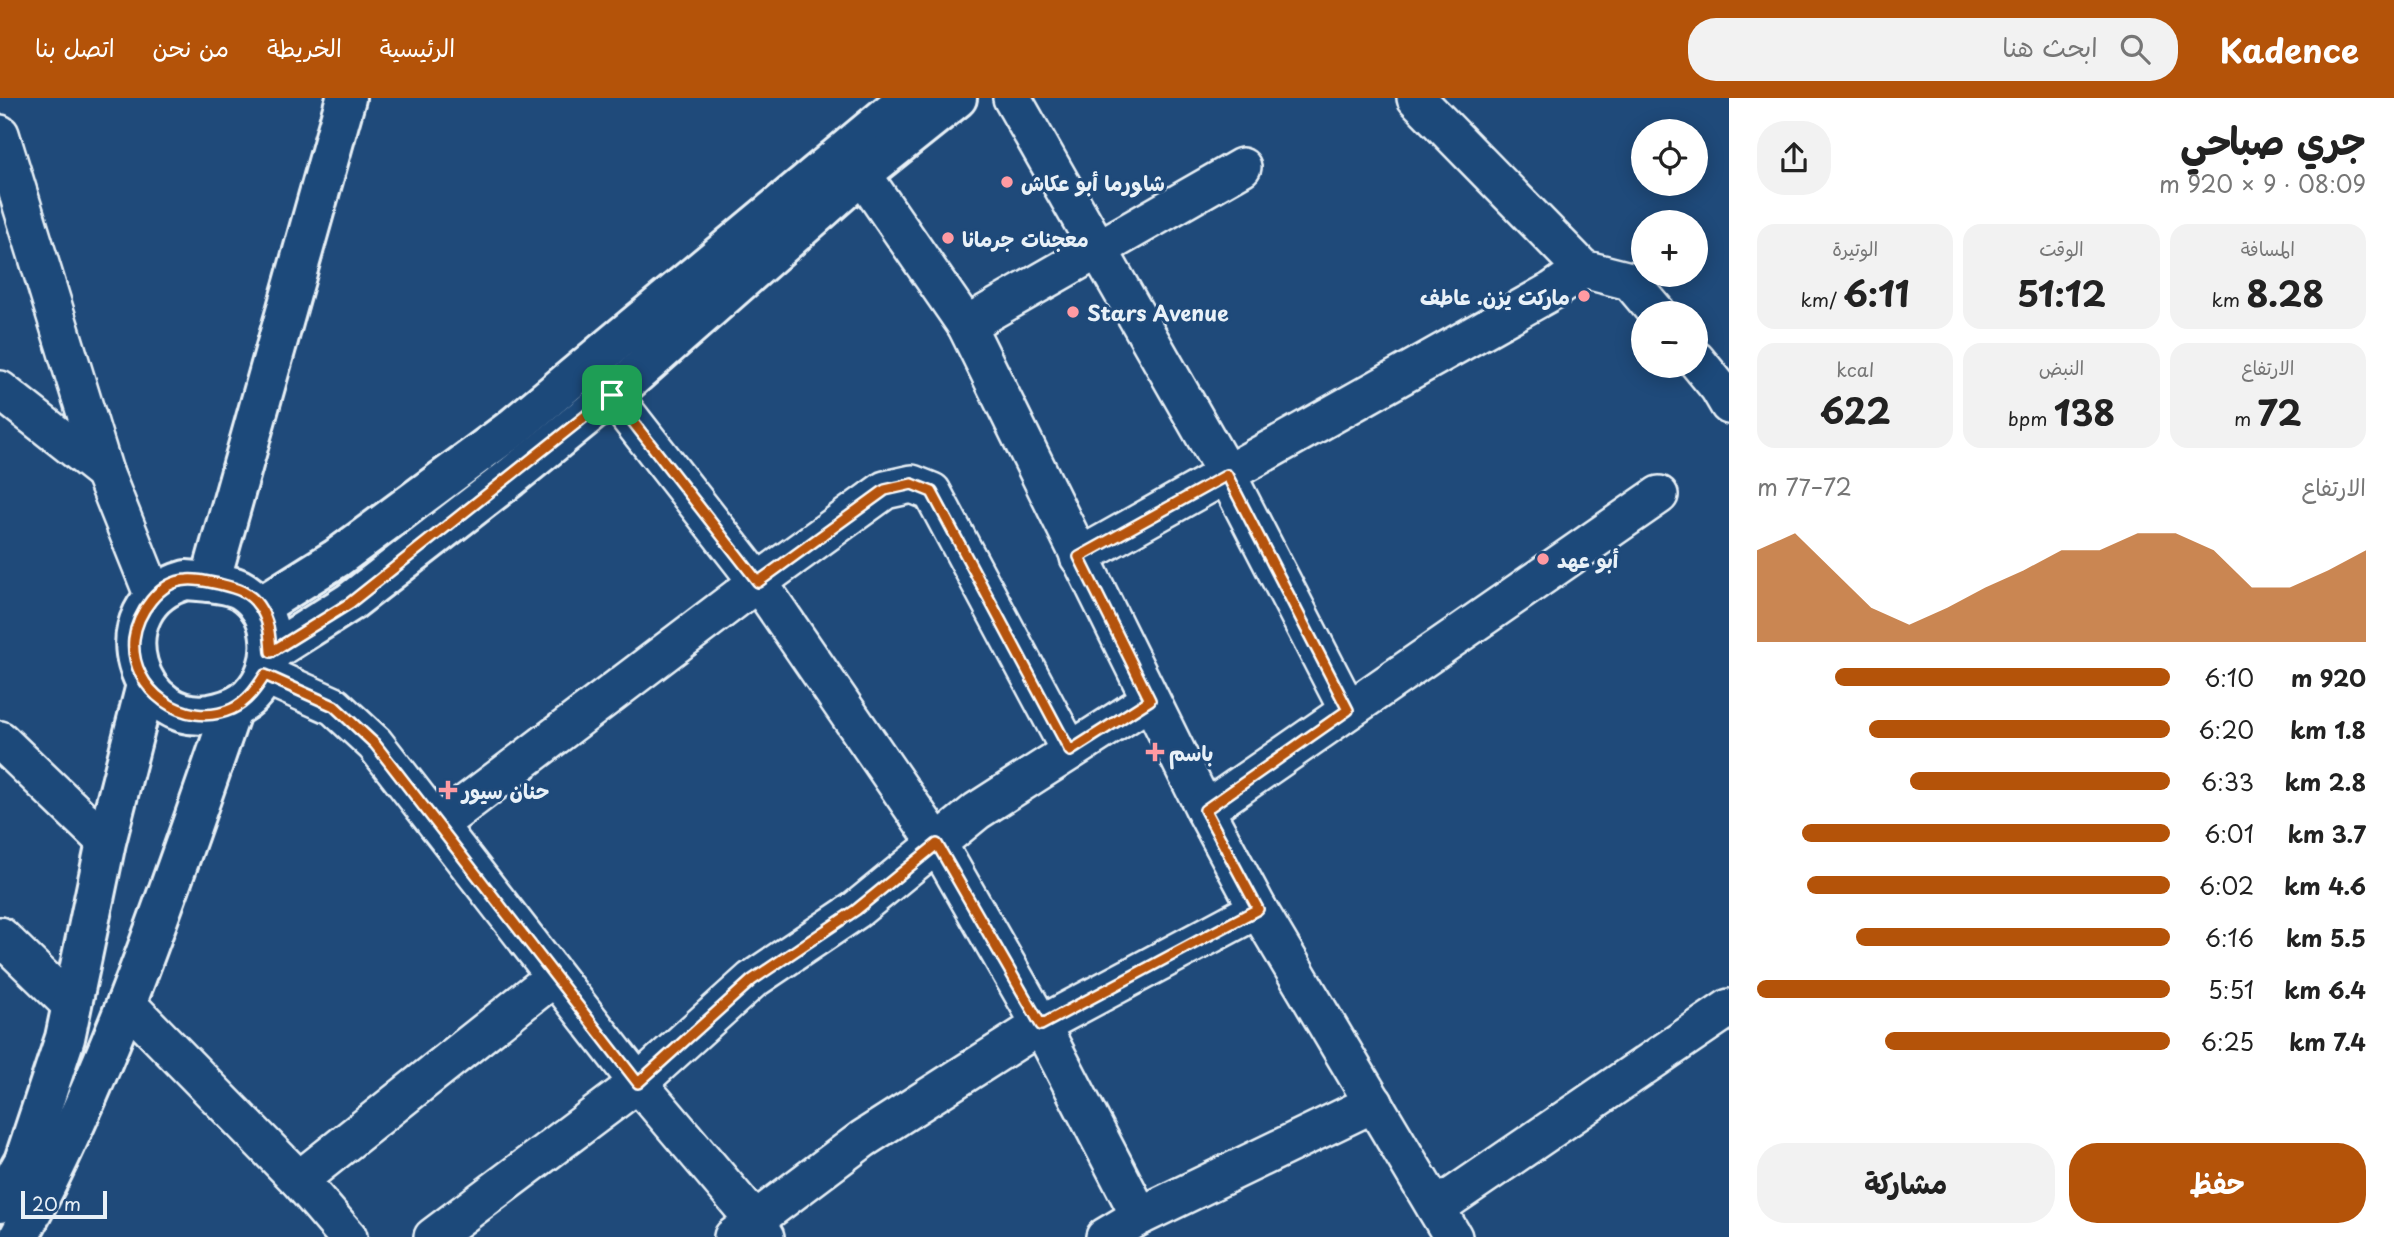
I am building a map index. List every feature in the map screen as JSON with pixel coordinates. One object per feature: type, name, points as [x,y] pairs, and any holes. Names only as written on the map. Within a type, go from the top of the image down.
[{"type":"main road","points":[[183,586],[321,98]]},
{"type":"main road","points":[[345,98],[183,586],[140,616],[134,639],[136,663],[146,685],[163,702],[185,712],[208,715],[232,709],[251,695],[268,664],[350,603],[612,395],[862,174],[957,98]]},
{"type":"main road","points":[[259,607],[337,558],[510,430],[908,98]]},
{"type":"main road","points":[[183,586],[242,590],[259,607],[269,628],[268,664]]},
{"type":"main road","points":[[0,1203],[24,1161],[65,1038],[106,842],[146,685]]},
{"type":"main road","points":[[19,1237],[71,1135],[126,1003],[232,709]]},
{"type":"street","points":[[1012,98],[1227,475],[1348,710]]},
{"type":"street","points":[[1416,98],[1583,269],[1630,281],[1647,301]]},
{"type":"street","points":[[0,134],[104,472]]},
{"type":"street","points":[[966,325],[1242,167]]},
{"type":"street","points":[[862,174],[966,325],[1205,810],[1258,909],[1444,1222],[1729,1008]]},
{"type":"street","points":[[1079,557],[1552,291],[1583,269]]},
{"type":"street","points":[[1708,376],[1729,405]]},
{"type":"street","points":[[0,390],[104,472],[183,586]]},
{"type":"street","points":[[612,395],[758,582],[937,844],[1041,1025],[1140,1216]]},
{"type":"street","points":[[438,825],[758,582],[885,490],[912,484],[932,492],[1070,751]]},
{"type":"street","points":[[1205,810],[1659,495]]},
{"type":"street","points":[[268,664],[334,706],[375,744],[751,1231],[863,1139],[1041,1025],[1258,909]]},
{"type":"street","points":[[433,1237],[638,1083],[752,980],[856,910],[977,811],[1150,700]]},
{"type":"street","points":[[0,740],[106,842]]},
{"type":"street","points":[[0,936],[72,1006]]},
{"type":"street","points":[[299,1180],[554,977]]},
{"type":"street","points":[[126,1003],[299,1180],[348,1237]]},
{"type":"street","points":[[1105,1237],[1140,1216],[1374,1103]]},
{"type":"place","name":"شاورما أبو عكاش","points":[[1007,182]]},
{"type":"place","name":"معجنات جرمانا","points":[[948,238]]},
{"type":"place","name":"ماركت يزن. عاطف","points":[[1584,296]]},
{"type":"place","name":"Stars Avenue","points":[[1073,312]]},
{"type":"place","name":"أبو عهد","points":[[1543,559]]},
{"type":"place","name":"باسم","points":[[1155,752]]},
{"type":"place","name":"حنان سيور","points":[[448,790]]},
{"type":"route","points":[[612,395],[758,582],[885,490],[912,484],[932,492],[1070,751],[1150,700],[1079,557],[1227,475],[1348,710],[1205,810],[1258,909],[1041,1025],[937,844],[856,910],[752,980],[638,1083],[375,744],[334,706],[265,675],[251,695],[232,709],[208,715],[185,712],[163,702],[146,685],[136,663],[134,639],[140,616],[154,597],[174,583],[186,580],[210,582],[242,590],[259,607],[269,628],[271,652],[350,603],[612,395]]}]
